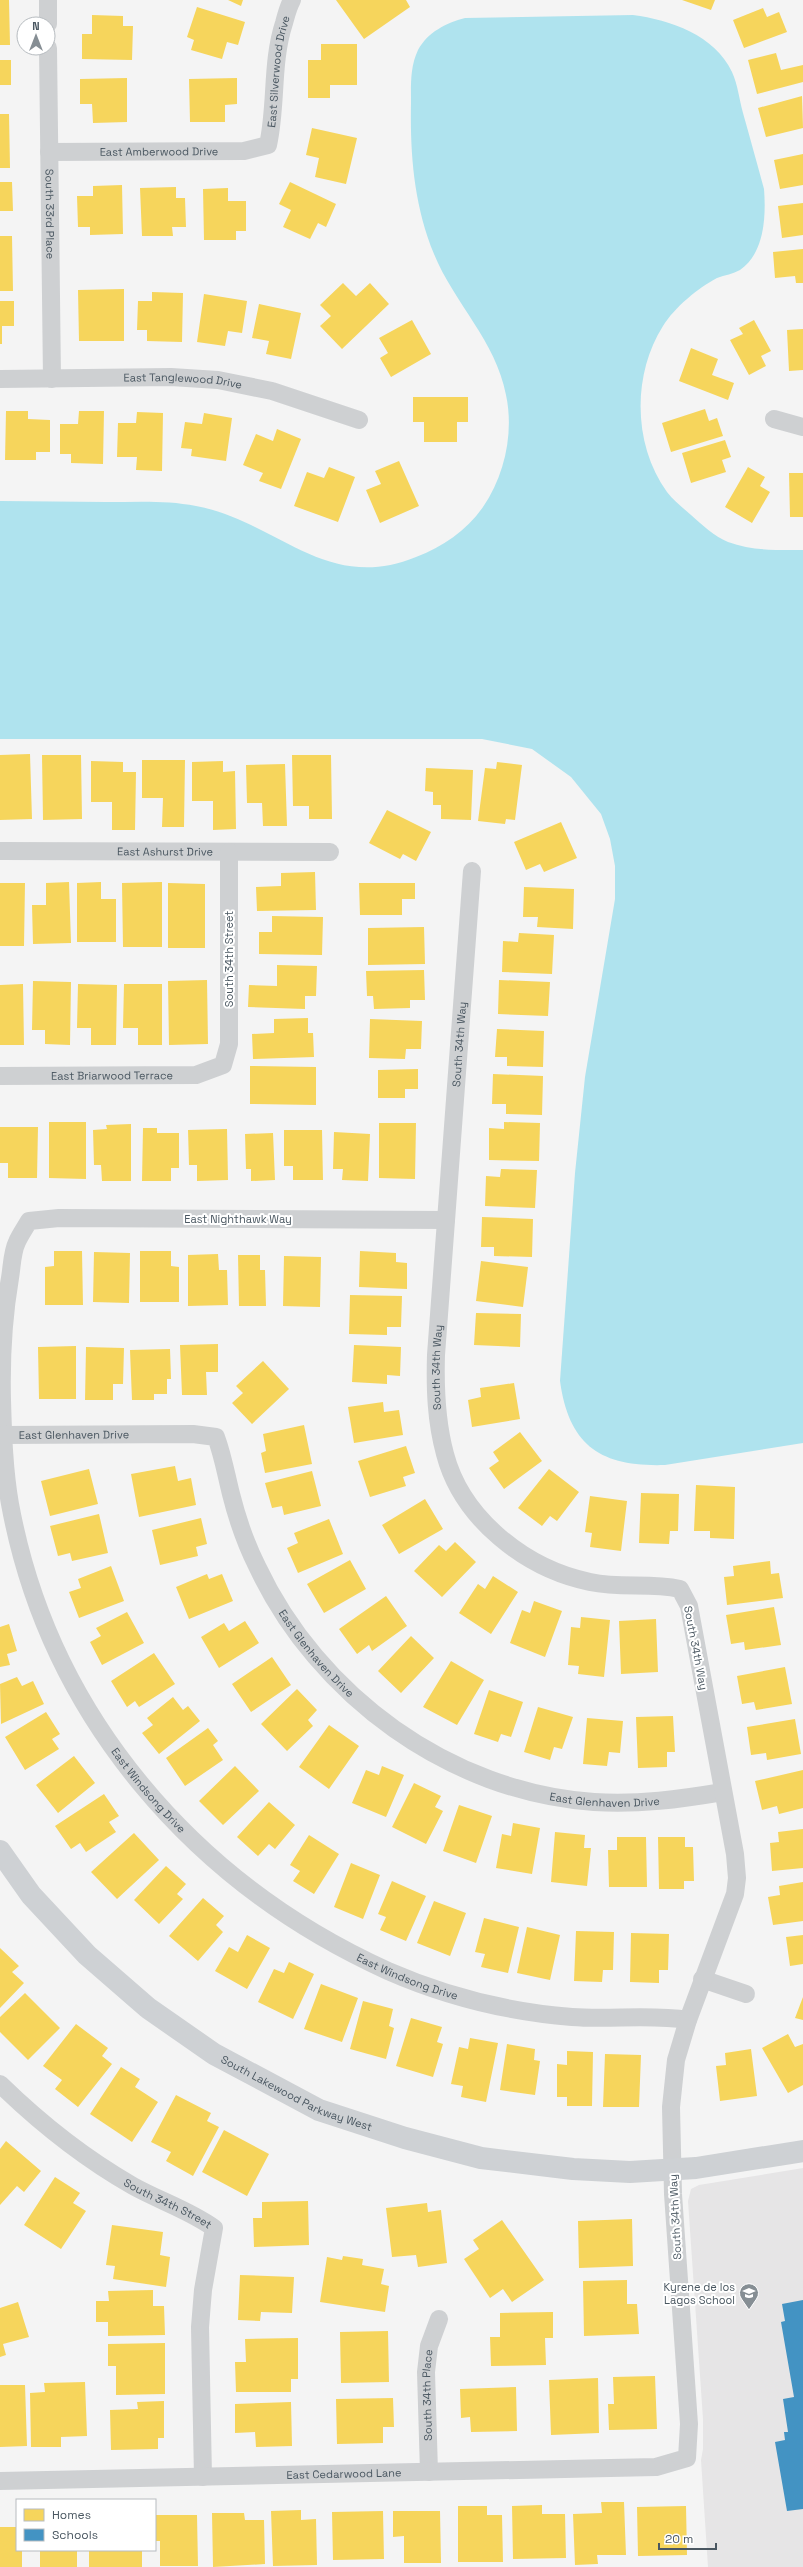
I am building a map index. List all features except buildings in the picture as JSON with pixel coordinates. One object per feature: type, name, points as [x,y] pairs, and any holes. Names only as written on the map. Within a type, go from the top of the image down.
[{"type":"street","points":[[48,0],[48,16]]},
{"type":"street","name":"East Silverwood Drive","points":[[268,145],[273,123],[273,81],[277,45],[292,0]]},
{"type":"street","name":"South 33rd Place","points":[[48,56],[52,379]]},
{"type":"street","name":"East Amberwood Drive","points":[[48,152],[244,151],[268,145]]},
{"type":"street","name":"East Tanglewood Drive","points":[[0,379],[171,378],[218,380],[272,391],[359,420]]},
{"type":"street","points":[[774,419],[803,427]]},
{"type":"street","name":"East Ashurst Drive","points":[[0,851],[330,852]]},
{"type":"street","name":"South 34th Street","points":[[223,1065],[229,1044],[229,852]]},
{"type":"street","name":"South 34th Way","points":[[472,871],[434,1390],[438,1424],[445,1456],[459,1488],[486,1525],[519,1553],[549,1569],[603,1584],[623,1587],[658,1584],[680,1589],[689,1606],[735,1854],[737,1878],[736,1894],[702,1979],[688,2020],[676,2060],[671,2106],[672,2170],[689,2424],[687,2458]]},
{"type":"street","name":"East Briarwood Terrace","points":[[0,1076],[196,1075],[223,1065]]},
{"type":"street","name":"East Nighthawk Way","points":[[29,1221],[59,1218],[446,1220]]},
{"type":"street","name":"East Windsong Drive","points":[[29,1221],[16,1244],[3,1304],[1,1364],[3,1435],[10,1503],[26,1566],[61,1658],[89,1712],[148,1794],[194,1842],[251,1891],[295,1922],[390,1971],[441,1990],[523,2010],[571,2017],[667,2017],[688,2020]]},
{"type":"street","name":"East Glenhaven Drive","points":[[3,1435],[193,1434],[216,1436],[224,1458],[231,1494],[241,1527],[257,1566],[294,1633],[343,1689],[381,1720],[456,1766],[535,1792],[593,1802],[659,1802],[723,1792]]},
{"type":"street","name":"South Lakewood Parkway West","points":[[0,1852],[31,1895],[87,1955],[148,2008],[214,2054],[319,2110],[405,2138],[481,2158],[572,2169],[630,2172],[672,2170],[803,2151]]},
{"type":"street","points":[[702,1979],[746,1994]]},
{"type":"street","name":"South 34th Street","points":[[0,2084],[54,2133],[103,2167],[135,2186],[196,2214],[214,2228],[203,2290],[200,2327],[203,2477]]},
{"type":"street","name":"South 34th Place","points":[[429,2472],[426,2372],[429,2346],[439,2320]]},
{"type":"street","name":"East Cedarwood Lane","points":[[0,2481],[656,2467],[687,2458]]},
{"type":"shaded area","name":"Kyrene de los Lagos School","points":[[803,2168],[803,2567],[708,2567],[701,2460],[703,2449],[703,2419],[688,2201],[691,2189],[699,2185]]},
{"type":"water","points":[[633,15],[647,17],[676,25],[703,39],[715,48],[724,59],[736,82],[764,189],[765,199],[762,233],[755,254],[740,270],[717,278],[687,299],[668,319],[653,345],[646,366],[642,388],[641,410],[643,432],[648,453],[656,473],[667,492],[699,523],[718,537],[728,542],[746,547],[803,550],[803,1443],[665,1465],[642,1465],[623,1462],[606,1456],[592,1448],[580,1437],[571,1422],[564,1403],[560,1381],[575,1173],[585,1077],[615,899],[615,866],[610,839],[601,814],[571,777],[532,749],[482,739],[0,739],[0,501],[151,502],[196,506],[225,514],[303,551],[328,561],[355,567],[384,566],[426,553],[454,537],[477,515],[491,495],[502,467],[508,438],[508,409],[501,375],[493,357],[442,272],[427,236],[418,198],[411,142],[411,83],[415,56],[422,44],[432,33],[444,26],[465,18]]},
{"type":"place","name":"Kyrene de los Lagos School","points":[[749,2310]]}]
